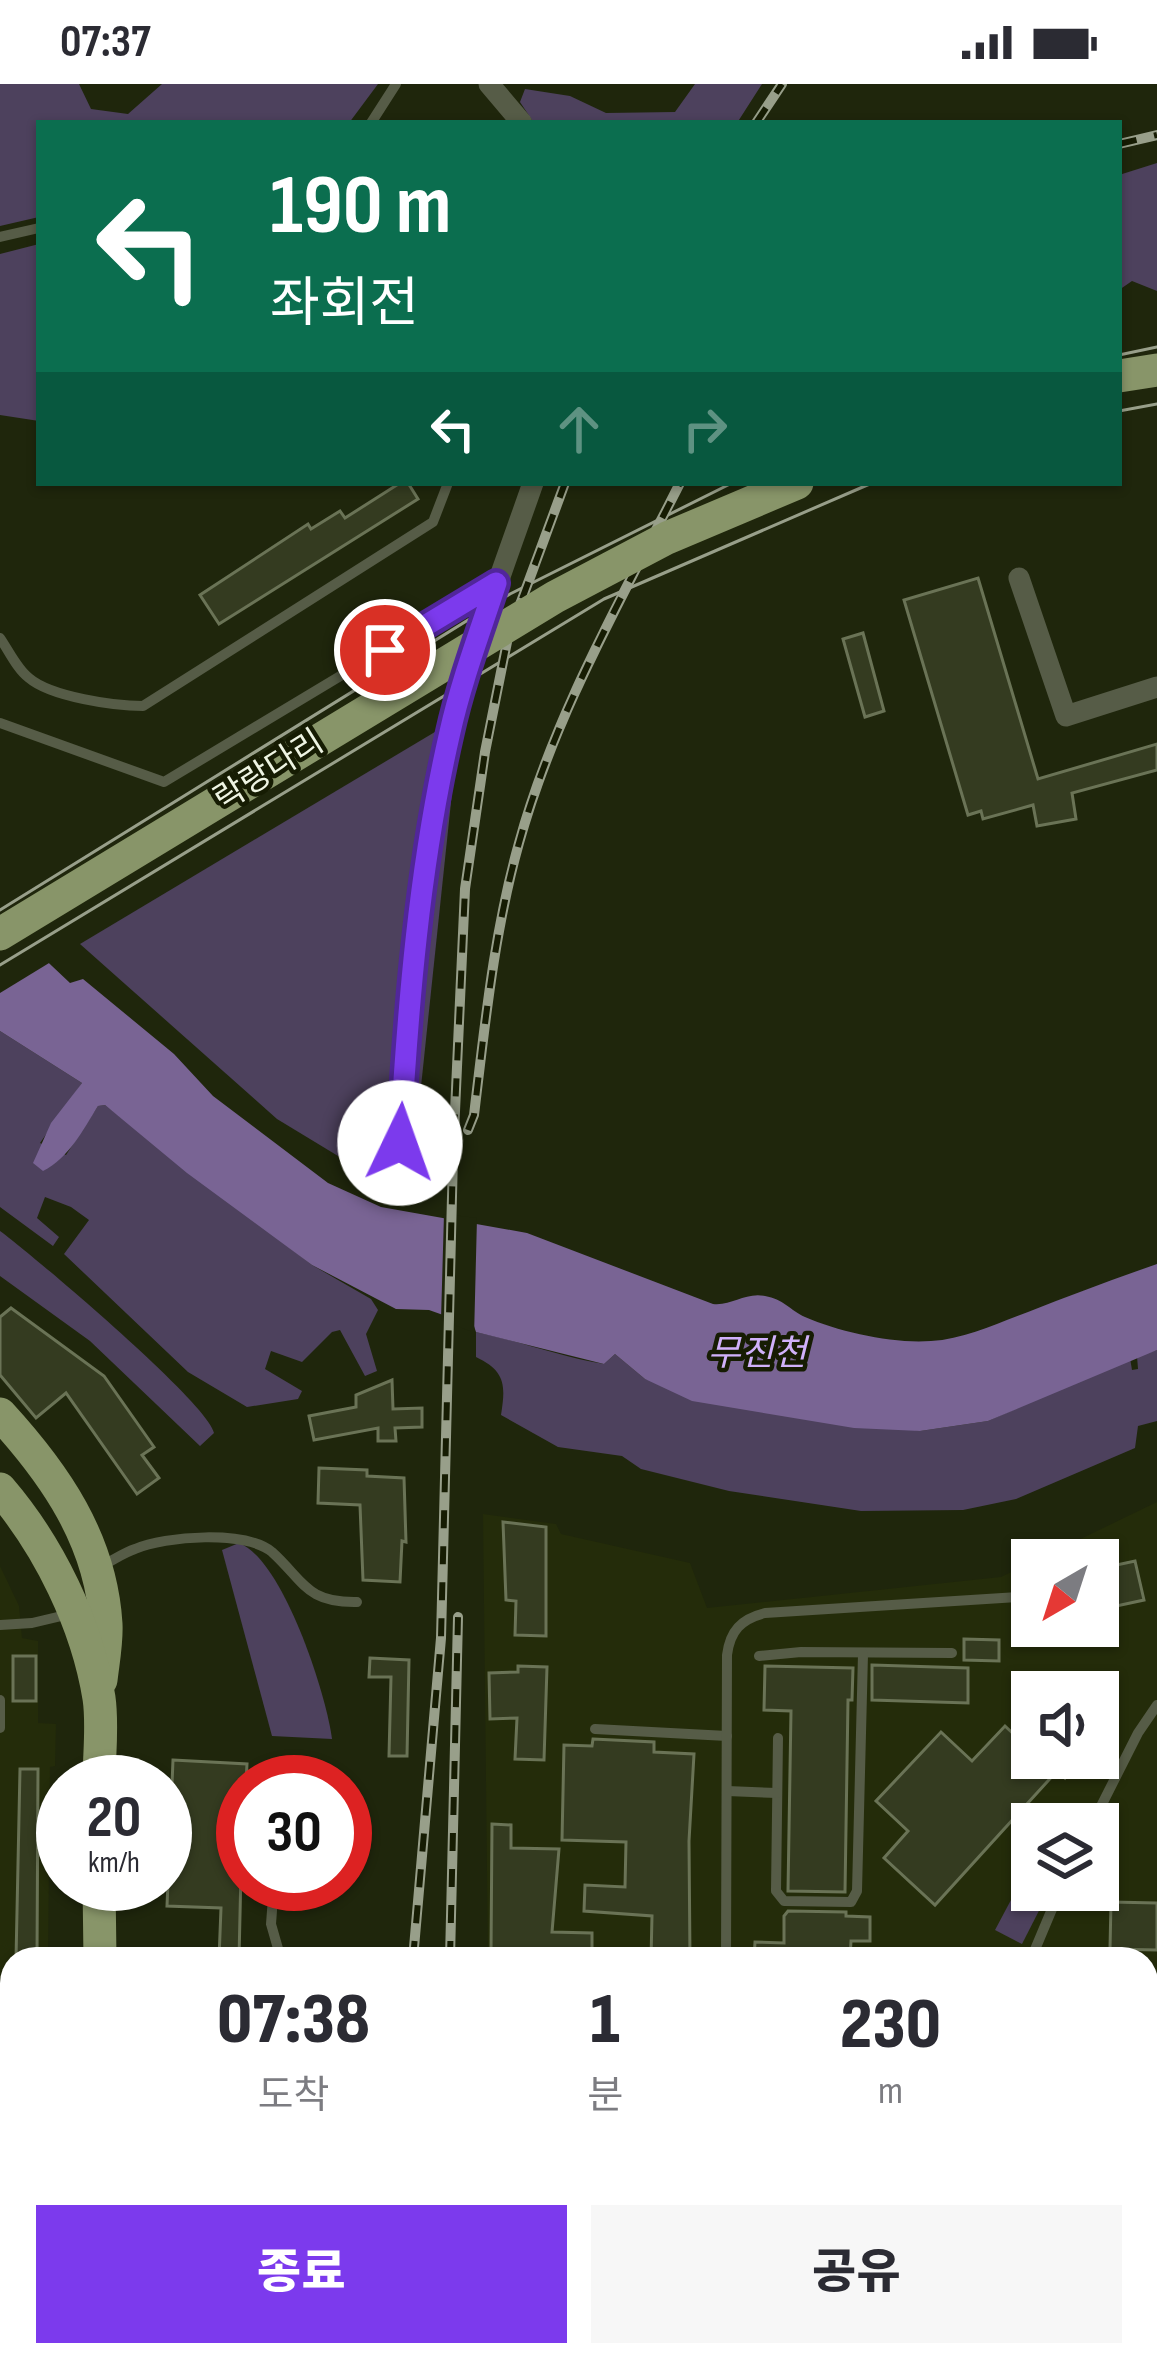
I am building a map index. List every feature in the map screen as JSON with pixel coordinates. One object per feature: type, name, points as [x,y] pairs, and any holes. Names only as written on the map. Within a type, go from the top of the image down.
[{"type":"main road","points":[[1122,376],[1157,370]]},
{"type":"main road","name":"락랑다리","points":[[0,934],[555,597],[735,506],[788,486]]},
{"type":"main road","points":[[0,1414],[56,1479],[79,1517],[93,1562],[106,1625],[99,1755]]},
{"type":"main road","points":[[0,1489],[56,1574],[74,1613],[99,1700]]},
{"type":"main road","points":[[99,1911],[100,1947]]},
{"type":"street","points":[[489,84],[519,120]]},
{"type":"street","points":[[392,1177],[400,1143],[406,1038],[430,833],[455,710],[532,486]]},
{"type":"street","points":[[1019,578],[1066,716],[1157,687]]},
{"type":"lane","points":[[372,120],[396,84]]},
{"type":"lane","points":[[0,237],[36,229]]},
{"type":"lane","points":[[0,638],[26,677],[46,689],[143,706],[433,522],[447,486]]},
{"type":"lane","points":[[0,723],[164,782],[496,583]]},
{"type":"lane","points":[[93,1562],[139,1546],[243,1537],[271,1551],[309,1592],[333,1602],[357,1602]]},
{"type":"lane","points":[[726,1947],[729,1640],[748,1617],[1011,1597]]},
{"type":"lane","points":[[0,1625],[74,1613]]},
{"type":"lane","points":[[759,1656],[952,1653]]},
{"type":"lane","points":[[778,1738],[776,1892],[784,1901],[850,1902],[857,1891],[863,1654]]},
{"type":"lane","points":[[0,1700],[0,1727]]},
{"type":"lane","points":[[1103,1803],[1157,1705]]},
{"type":"lane","points":[[595,1729],[727,1736]]},
{"type":"lane","points":[[727,1791],[777,1793]]},
{"type":"lane","points":[[272,1911],[278,1947]]},
{"type":"lane","points":[[1036,1947],[1051,1911]]},
{"type":"shaded area","points":[[0,84],[79,84],[91,109],[128,114],[162,84],[378,84],[351,120],[36,120],[36,218],[0,226]]},
{"type":"shaded area","points":[[695,84],[762,84],[739,120],[532,120],[520,102],[525,89],[570,96],[606,113],[675,112]]},
{"type":"shaded area","points":[[1157,163],[1157,291],[1132,281],[1122,288],[1122,174]]},
{"type":"shaded area","points":[[36,245],[36,421],[0,415],[0,254]]},
{"type":"shaded area","points":[[460,717],[416,1134],[376,1179],[277,1119],[80,944]]},
{"type":"shaded area","points":[[0,1031],[82,1083],[40,1143],[66,1155],[98,1106],[105,1105],[312,1265],[371,1299],[378,1310],[366,1334],[377,1371],[365,1376],[340,1330],[332,1332],[302,1362],[271,1351],[265,1369],[302,1391],[298,1399],[247,1407],[188,1372],[64,1254],[89,1220],[45,1197],[37,1218],[59,1237],[53,1246],[0,1207]]},
{"type":"shaded area","points":[[0,1231],[153,1363],[205,1417],[214,1433],[200,1446],[90,1341],[0,1276]]},
{"type":"shaded area","points":[[476,1332],[604,1364],[615,1354],[645,1379],[920,1431],[988,1421],[1130,1358],[1132,1370],[1138,1369],[1137,1356],[1157,1350],[1157,1421],[1138,1426],[1135,1448],[1016,1499],[963,1510],[861,1511],[729,1491],[641,1469],[622,1456],[558,1447],[501,1415],[501,1380],[476,1357]]},
{"type":"shaded area","points":[[1157,1502],[1157,1947],[488,1947],[483,1514],[556,1524],[561,1534],[690,1563],[707,1608],[1001,1577],[1011,1572],[1011,1647],[1119,1647],[1119,1539],[1080,1539]]},
{"type":"shaded area","points":[[239,1543],[255,1554],[286,1600],[312,1661],[332,1739],[272,1736],[222,1550]]},
{"type":"shaded area","points":[[0,1566],[19,1606],[22,1638],[38,1641],[38,1723],[56,1724],[55,1755],[36,1755],[36,1911],[48,1911],[48,1947],[0,1947]]},
{"type":"shaded area","points":[[1011,1900],[1011,1911],[1039,1911],[1022,1944],[995,1930]]},
{"type":"water","name":"무진천","points":[[0,937],[34,949],[70,983],[83,979],[174,1054],[213,1096],[328,1183],[381,1207],[527,1233],[713,1304],[765,1296],[834,1328],[900,1341],[968,1334],[1157,1264],[1157,1350],[988,1421],[920,1431],[854,1428],[692,1401],[645,1379],[615,1354],[604,1364],[476,1332],[474,1326],[429,1310],[396,1309],[312,1265],[187,1173],[105,1105],[98,1106],[60,1159],[43,1171],[33,1163],[51,1123],[82,1083],[0,1031]]},
{"type":"pier","points":[[0,931],[37,944],[54,960],[0,993]]},
{"type":"pier","points":[[444,1214],[477,1218],[474,1337],[441,1320]]},
{"type":"building","points":[[395,486],[410,486],[418,499],[219,624],[200,595],[308,524],[311,529],[340,511],[345,518]]},
{"type":"building","points":[[978,578],[1038,779],[1157,744],[1157,770],[1072,793],[1076,819],[1037,826],[1033,805],[983,819],[981,811],[968,815],[904,600]]},
{"type":"building","points":[[863,633],[884,711],[865,717],[843,639]]},
{"type":"building","points":[[11,1308],[104,1376],[154,1447],[142,1455],[159,1478],[137,1494],[66,1393],[36,1418],[0,1375],[0,1317]]},
{"type":"building","points":[[392,1380],[393,1409],[422,1408],[422,1427],[395,1428],[396,1441],[378,1441],[378,1428],[314,1440],[309,1416],[356,1407],[356,1395]]},
{"type":"building","points":[[319,1468],[367,1470],[367,1476],[404,1478],[406,1542],[402,1541],[400,1582],[363,1580],[360,1505],[318,1503]]},
{"type":"building","points":[[503,1522],[546,1527],[546,1636],[515,1635],[516,1601],[506,1600]]},
{"type":"building","points":[[1135,1561],[1144,1600],[1119,1605],[1119,1564]]},
{"type":"building","points":[[964,1639],[999,1640],[999,1661],[964,1660]]},
{"type":"building","points":[[13,1656],[36,1656],[36,1701],[13,1701]]},
{"type":"building","points":[[370,1658],[409,1660],[407,1756],[389,1756],[391,1677],[369,1677]]},
{"type":"building","points":[[872,1665],[968,1668],[968,1703],[872,1700]]},
{"type":"building","points":[[518,1666],[547,1667],[544,1760],[515,1759],[517,1718],[490,1719],[489,1673],[518,1672]]},
{"type":"building","points":[[765,1666],[853,1668],[852,1700],[848,1700],[845,1892],[788,1891],[791,1711],[764,1710]]},
{"type":"building","points":[[1005,1726],[1011,1732],[1011,1779],[1050,1779],[1028,1803],[1011,1803],[1011,1822],[935,1905],[884,1858],[908,1831],[876,1801],[941,1732],[972,1761]]},
{"type":"building","points":[[593,1739],[654,1742],[654,1752],[694,1754],[690,1947],[651,1947],[652,1916],[584,1911],[585,1885],[625,1887],[626,1842],[562,1840],[564,1745],[592,1746]]},
{"type":"building","points":[[192,1761],[216,1762],[216,1908],[192,1907]]},
{"type":"building","points":[[20,1769],[36,1769],[37,1947],[16,1947]]},
{"type":"building","points":[[492,1824],[511,1825],[511,1848],[559,1849],[552,1932],[592,1933],[592,1947],[491,1947]]},
{"type":"building","points":[[1119,1902],[1157,1903],[1157,1947],[1110,1947],[1111,1911],[1119,1911]]},
{"type":"building","points":[[221,1911],[240,1911],[239,1947],[219,1947]]},
{"type":"building","points":[[788,1911],[870,1917],[870,1941],[851,1941],[851,1947],[755,1947],[755,1942],[784,1943]]},
{"type":"tram line","points":[[1122,354],[1157,347]]},
{"type":"tram line","points":[[1122,410],[1157,404]]},
{"type":"tram line","points":[[0,910],[510,594],[726,486]]},
{"type":"tram line","points":[[0,965],[604,599],[865,486]]},
{"type":"railway","points":[[758,120],[782,84]]},
{"type":"railway","points":[[1122,143],[1157,135]]},
{"type":"railway","points":[[414,1947],[441,1638],[465,889],[508,637],[564,486]]},
{"type":"railway","points":[[468,1130],[503,910],[534,796],[590,659],[678,486]]},
{"type":"railway","points":[[450,1947],[458,1617]]},
{"type":"route","points":[[385,650],[496,583],[455,710],[430,833],[406,1038],[400,1143]]}]
